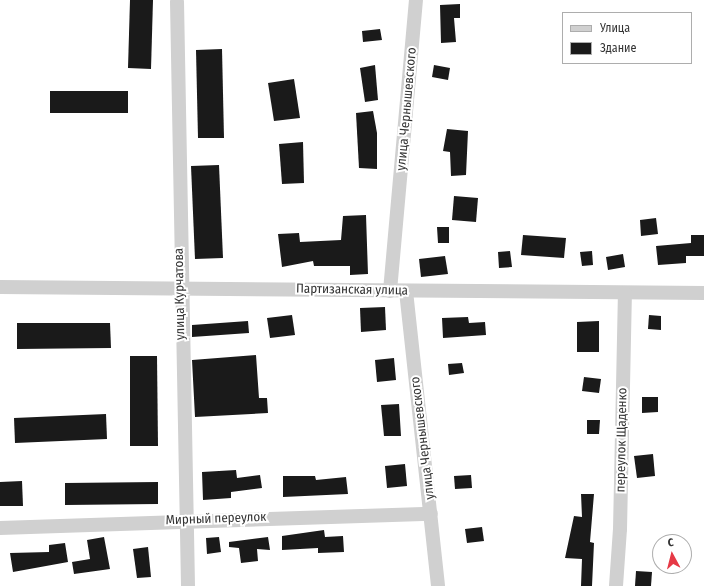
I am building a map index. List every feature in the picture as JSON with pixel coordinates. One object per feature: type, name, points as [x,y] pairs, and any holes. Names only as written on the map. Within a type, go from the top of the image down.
[{"type":"street","name":"улица Чернышевского","points":[[390,291],[416,0]]},
{"type":"street","name":"улица Курчатова","points":[[177,2],[180,290],[188,586]]},
{"type":"street","name":"Партизанская улица","points":[[0,287],[180,290],[704,293]]},
{"type":"street","name":"улица Чернышевского","points":[[406,291],[438,586]]},
{"type":"street","name":"переулок Щаденко","points":[[616,586],[620,529],[625,293]]},
{"type":"street","name":"Мирный переулок","points":[[0,528],[185,519],[431,514]]},
{"type":"building","points":[[130,0],[153,0],[151,69],[128,68]]},
{"type":"building","points":[[460,4],[460,18],[454,18],[456,42],[441,43],[440,5]]},
{"type":"building","points":[[380,29],[382,40],[363,42],[362,31]]},
{"type":"building","points":[[222,49],[224,138],[198,138],[196,50]]},
{"type":"building","points":[[375,65],[378,100],[365,102],[360,68]]},
{"type":"building","points":[[434,65],[450,68],[448,80],[432,77]]},
{"type":"building","points":[[294,79],[300,118],[274,121],[268,83]]},
{"type":"building","points":[[50,91],[128,91],[128,113],[50,113]]},
{"type":"building","points":[[373,111],[377,133],[377,169],[359,168],[356,113]]},
{"type":"building","points":[[447,129],[468,131],[466,175],[451,176],[450,152],[443,151]]},
{"type":"building","points":[[303,142],[304,183],[282,184],[279,144]]},
{"type":"building","points":[[219,165],[223,258],[195,259],[191,166]]},
{"type":"building","points":[[454,196],[478,198],[476,222],[452,220]]},
{"type":"building","points":[[366,215],[368,274],[350,275],[350,266],[314,266],[313,261],[282,267],[278,234],[299,233],[300,242],[341,240],[343,216]]},
{"type":"building","points":[[656,218],[658,234],[641,236],[640,220]]},
{"type":"building","points":[[437,227],[449,227],[449,243],[438,243]]},
{"type":"building","points":[[523,235],[566,238],[564,258],[521,255]]},
{"type":"building","points":[[691,235],[704,235],[704,256],[686,256],[686,263],[658,265],[656,246],[691,243]]},
{"type":"building","points":[[510,251],[512,267],[499,268],[498,252]]},
{"type":"building","points":[[592,251],[593,265],[582,266],[580,252]]},
{"type":"building","points":[[623,254],[625,267],[608,270],[606,257]]},
{"type":"building","points":[[445,256],[448,274],[421,277],[419,259]]},
{"type":"building","points":[[385,307],[386,330],[361,332],[360,308]]},
{"type":"building","points":[[292,315],[295,335],[270,338],[267,318]]},
{"type":"building","points":[[649,315],[661,316],[661,330],[648,329]]},
{"type":"building","points":[[468,317],[469,323],[485,322],[486,335],[443,338],[442,318]]},
{"type":"building","points":[[248,321],[249,333],[192,337],[192,325]]},
{"type":"building","points":[[599,321],[599,352],[577,352],[577,322]]},
{"type":"building","points":[[17,323],[110,323],[111,348],[17,349]]},
{"type":"building","points":[[256,355],[259,398],[267,398],[268,413],[195,417],[192,360]]},
{"type":"building","points":[[130,356],[157,356],[158,446],[130,446]]},
{"type":"building","points":[[394,358],[396,380],[377,382],[375,360]]},
{"type":"building","points":[[462,363],[464,373],[449,375],[448,364]]},
{"type":"building","points":[[584,377],[601,379],[599,393],[582,391]]},
{"type":"building","points":[[642,397],[658,397],[658,412],[642,413]]},
{"type":"building","points":[[399,404],[401,436],[384,436],[381,405]]},
{"type":"building","points":[[106,414],[107,439],[15,443],[14,418]]},
{"type":"building","points":[[587,420],[600,420],[599,434],[587,434]]},
{"type":"building","points":[[653,454],[655,476],[637,478],[634,456]]},
{"type":"building","points":[[405,464],[407,486],[387,488],[385,466]]},
{"type":"building","points":[[236,470],[237,478],[260,475],[262,488],[231,492],[231,498],[203,500],[202,472]]},
{"type":"building","points":[[471,475],[472,488],[455,489],[454,476]]},
{"type":"building","points":[[283,476],[315,476],[316,480],[346,477],[348,494],[283,497]]},
{"type":"building","points":[[22,481],[23,506],[0,506],[0,482]]},
{"type":"building","points":[[158,482],[158,504],[65,505],[65,483]]},
{"type":"building","points":[[581,494],[594,494],[590,542],[594,543],[592,586],[581,586],[582,559],[565,558],[574,516],[582,517]]},
{"type":"building","points":[[482,527],[484,541],[467,543],[465,529]]},
{"type":"building","points":[[324,530],[325,537],[343,536],[344,552],[318,553],[318,548],[282,550],[282,536]]},
{"type":"building","points":[[104,537],[110,569],[74,574],[72,562],[90,559],[87,540]]},
{"type":"building","points":[[219,537],[221,552],[207,554],[206,538]]},
{"type":"building","points":[[268,537],[270,550],[257,549],[258,561],[241,563],[239,548],[229,547],[229,542]]},
{"type":"building","points":[[65,543],[68,562],[13,572],[10,553],[49,552],[49,545]]},
{"type":"building","points":[[148,547],[151,577],[137,578],[133,549]]},
{"type":"building","points":[[636,571],[652,572],[651,586],[635,586]]}]
